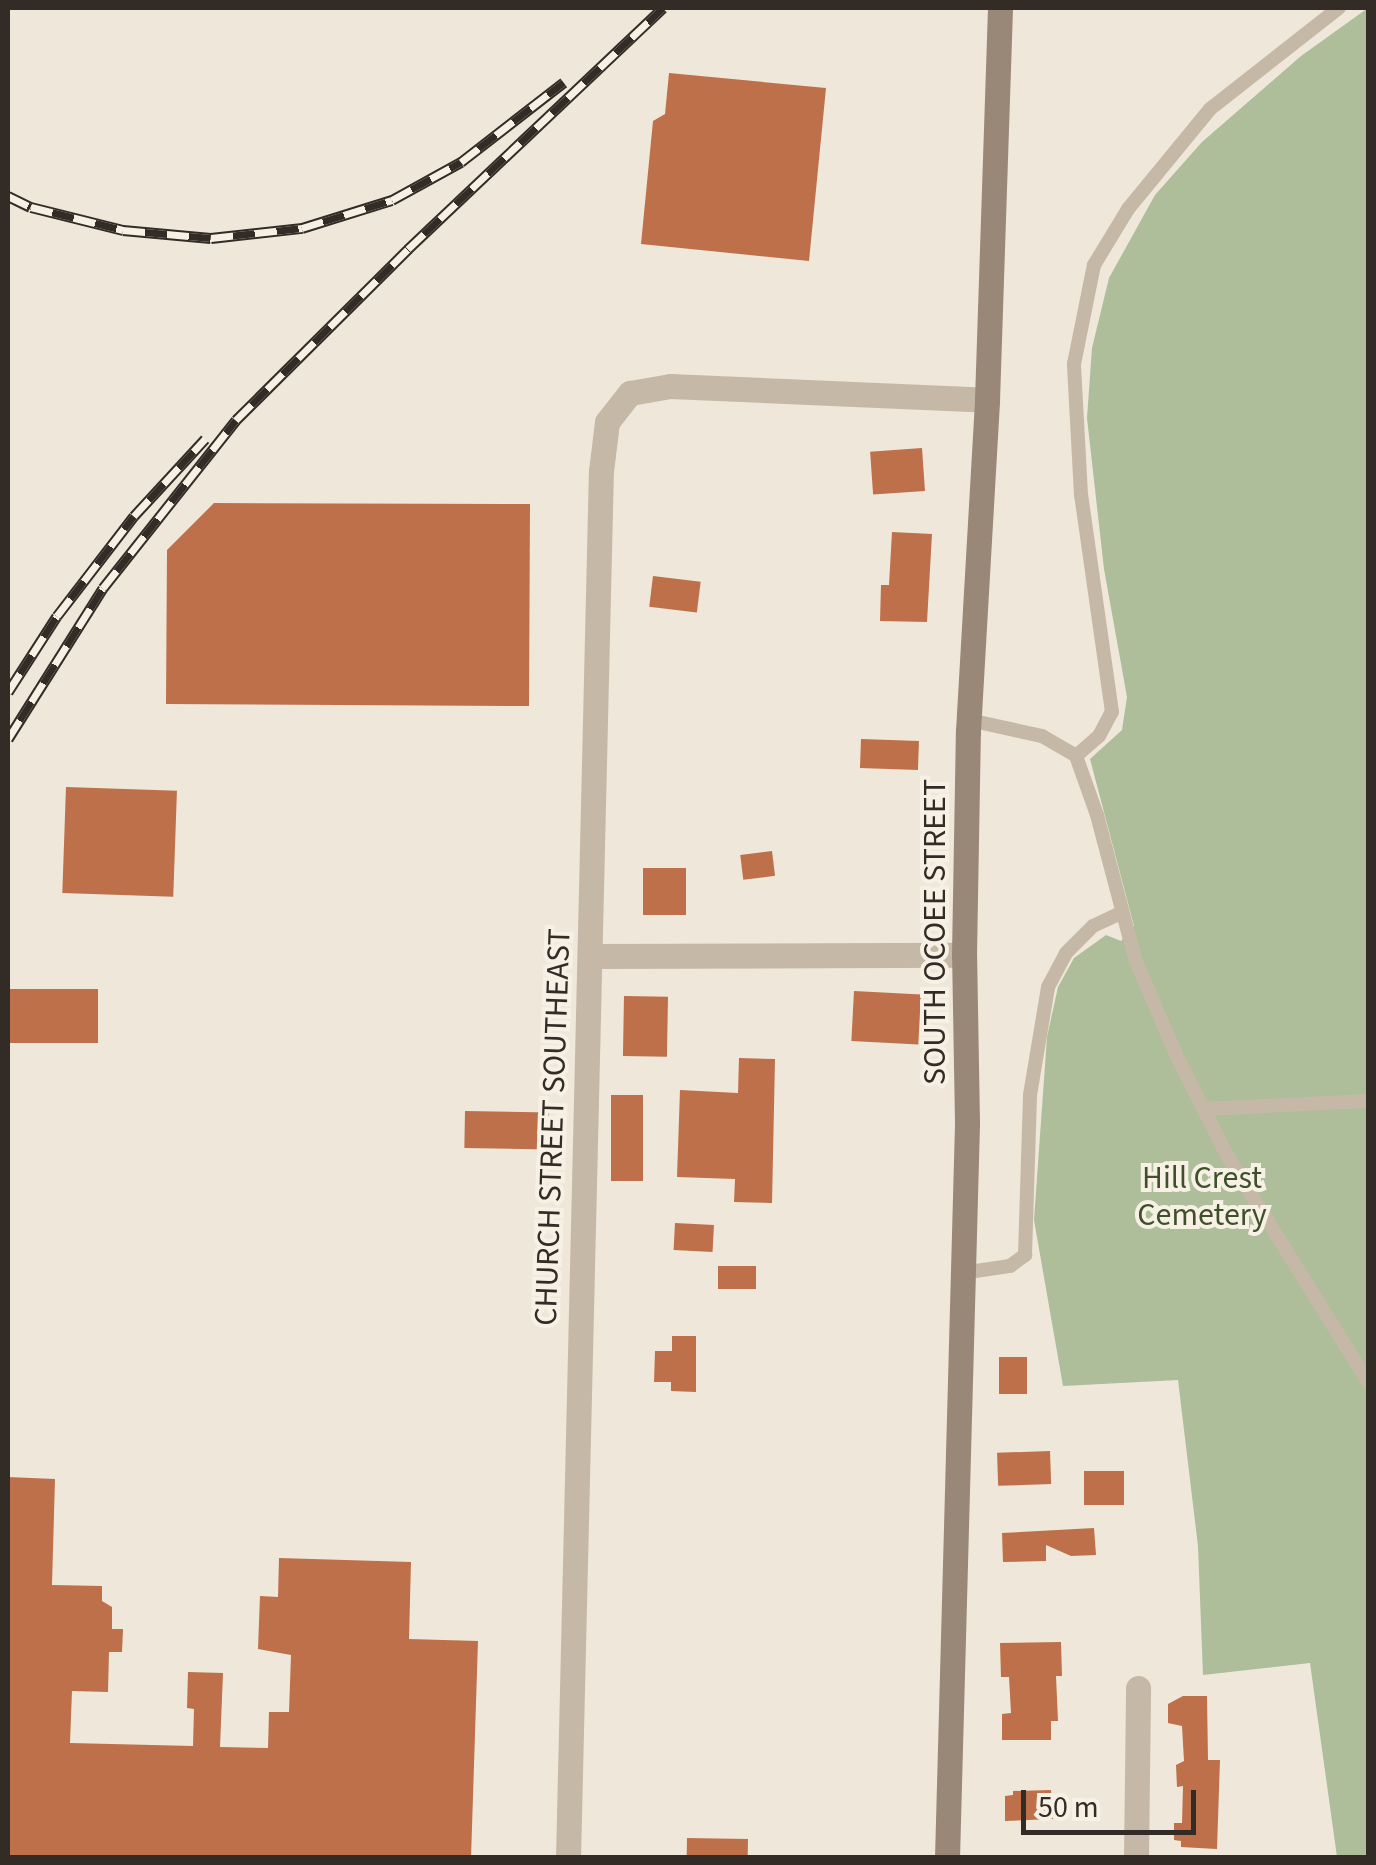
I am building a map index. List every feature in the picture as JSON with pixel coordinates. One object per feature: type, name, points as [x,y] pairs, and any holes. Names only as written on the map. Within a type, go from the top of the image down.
[{"type":"street","name":"SOUTH OCOEE STREET","points":[[946,1858],[967,1122],[964,955],[969,720],[987,400],[1000,8]]},
{"type":"street","name":"CHURCH STREET SOUTHEAST","points":[[568,1858],[601,471],[607,422],[630,393],[670,386],[987,400]]},
{"type":"street","points":[[590,956],[964,955]]},
{"type":"street","points":[[1136,1858],[1138,1688]]},
{"type":"lane","points":[[1076,756],[1099,736],[1112,712],[1081,495],[1074,364],[1094,265],[1128,209],[1210,109],[1339,8]]},
{"type":"lane","points":[[969,720],[1042,736],[1076,756],[1098,815],[1120,913],[1156,1009],[1203,1109],[1277,1238],[1368,1382]]},
{"type":"lane","points":[[962,1274],[1010,1266],[1024,1254],[1030,1095],[1048,987],[1066,952],[1093,926],[1120,913]]},
{"type":"lane","points":[[1203,1109],[1368,1101]]},
{"type":"green space","name":"Hill Crest Cemetery","points":[[1368,8],[1368,1857],[1337,1857],[1310,1663],[1203,1675],[1198,1546],[1178,1380],[1063,1386],[1034,1220],[1047,1037],[1058,987],[1074,958],[1106,935],[1121,941],[1134,926],[1090,759],[1122,730],[1127,697],[1104,569],[1087,418],[1092,348],[1109,278],[1155,195],[1202,142],[1301,56]]},
{"type":"building","points":[[669,73],[826,88],[809,261],[641,244],[653,121],[665,114]]},
{"type":"building","points":[[922,448],[925,491],[873,495],[870,452]]},
{"type":"building","points":[[214,503],[530,504],[529,706],[166,704],[167,550]]},
{"type":"building","points":[[892,532],[932,534],[927,622],[880,621],[881,585],[889,585]]},
{"type":"building","points":[[653,576],[701,582],[697,613],[649,607]]},
{"type":"building","points":[[861,739],[919,741],[918,770],[860,768]]},
{"type":"building","points":[[66,787],[177,791],[173,897],[62,893]]},
{"type":"building","points":[[772,851],[775,876],[743,880],[740,855]]},
{"type":"building","points":[[643,868],[686,868],[686,915],[643,915]]},
{"type":"building","points":[[8,989],[98,989],[98,1043],[8,1043]]},
{"type":"building","points":[[854,991],[921,995],[918,1044],[851,1041]]},
{"type":"building","points":[[624,996],[668,997],[667,1057],[623,1056]]},
{"type":"building","points":[[739,1058],[775,1059],[772,1203],[734,1202],[735,1179],[677,1177],[680,1090],[738,1093]]},
{"type":"building","points":[[611,1095],[643,1095],[643,1181],[611,1181]]},
{"type":"building","points":[[465,1111],[549,1112],[548,1149],[464,1148]]},
{"type":"building","points":[[675,1223],[714,1225],[713,1252],[674,1250]]},
{"type":"building","points":[[718,1266],[756,1266],[756,1289],[718,1289]]},
{"type":"building","points":[[672,1336],[696,1336],[696,1392],[671,1391],[671,1382],[654,1382],[655,1351],[672,1351]]},
{"type":"building","points":[[999,1357],[1027,1357],[1027,1394],[999,1394]]},
{"type":"building","points":[[1050,1451],[1051,1484],[998,1486],[997,1453]]},
{"type":"building","points":[[1084,1471],[1124,1471],[1124,1505],[1084,1505]]},
{"type":"building","points":[[8,1477],[55,1479],[52,1585],[102,1586],[102,1601],[112,1607],[112,1629],[123,1629],[122,1652],[109,1652],[108,1692],[72,1691],[70,1743],[193,1746],[194,1709],[187,1708],[188,1672],[223,1673],[220,1747],[268,1748],[269,1712],[289,1712],[291,1655],[258,1649],[260,1596],[278,1597],[279,1558],[411,1562],[409,1639],[478,1641],[471,1858],[8,1858]]},
{"type":"building","points":[[1094,1528],[1096,1555],[1071,1556],[1046,1545],[1046,1561],[1003,1562],[1002,1533]]},
{"type":"building","points":[[1061,1642],[1062,1676],[1056,1676],[1058,1721],[1051,1721],[1051,1740],[1002,1740],[1002,1714],[1011,1713],[1009,1677],[1001,1677],[1000,1643]]},
{"type":"building","points":[[1183,1696],[1207,1696],[1208,1760],[1220,1760],[1217,1849],[1181,1847],[1181,1841],[1174,1840],[1174,1823],[1182,1823],[1183,1786],[1177,1787],[1176,1765],[1184,1761],[1182,1726],[1168,1723],[1168,1704]]},
{"type":"building","points":[[1051,1790],[1053,1819],[1005,1821],[1005,1796],[1013,1795],[1013,1791]]},
{"type":"building","points":[[687,1838],[748,1839],[748,1858],[687,1858]]},
{"type":"railway","points":[[8,739],[103,588],[236,420],[408,249],[663,8]]},
{"type":"railway","points":[[8,196],[31,207],[123,230],[211,238],[302,228],[392,200],[461,162],[564,82]]},
{"type":"railway","points":[[8,692],[57,616],[134,516],[205,439]]}]
